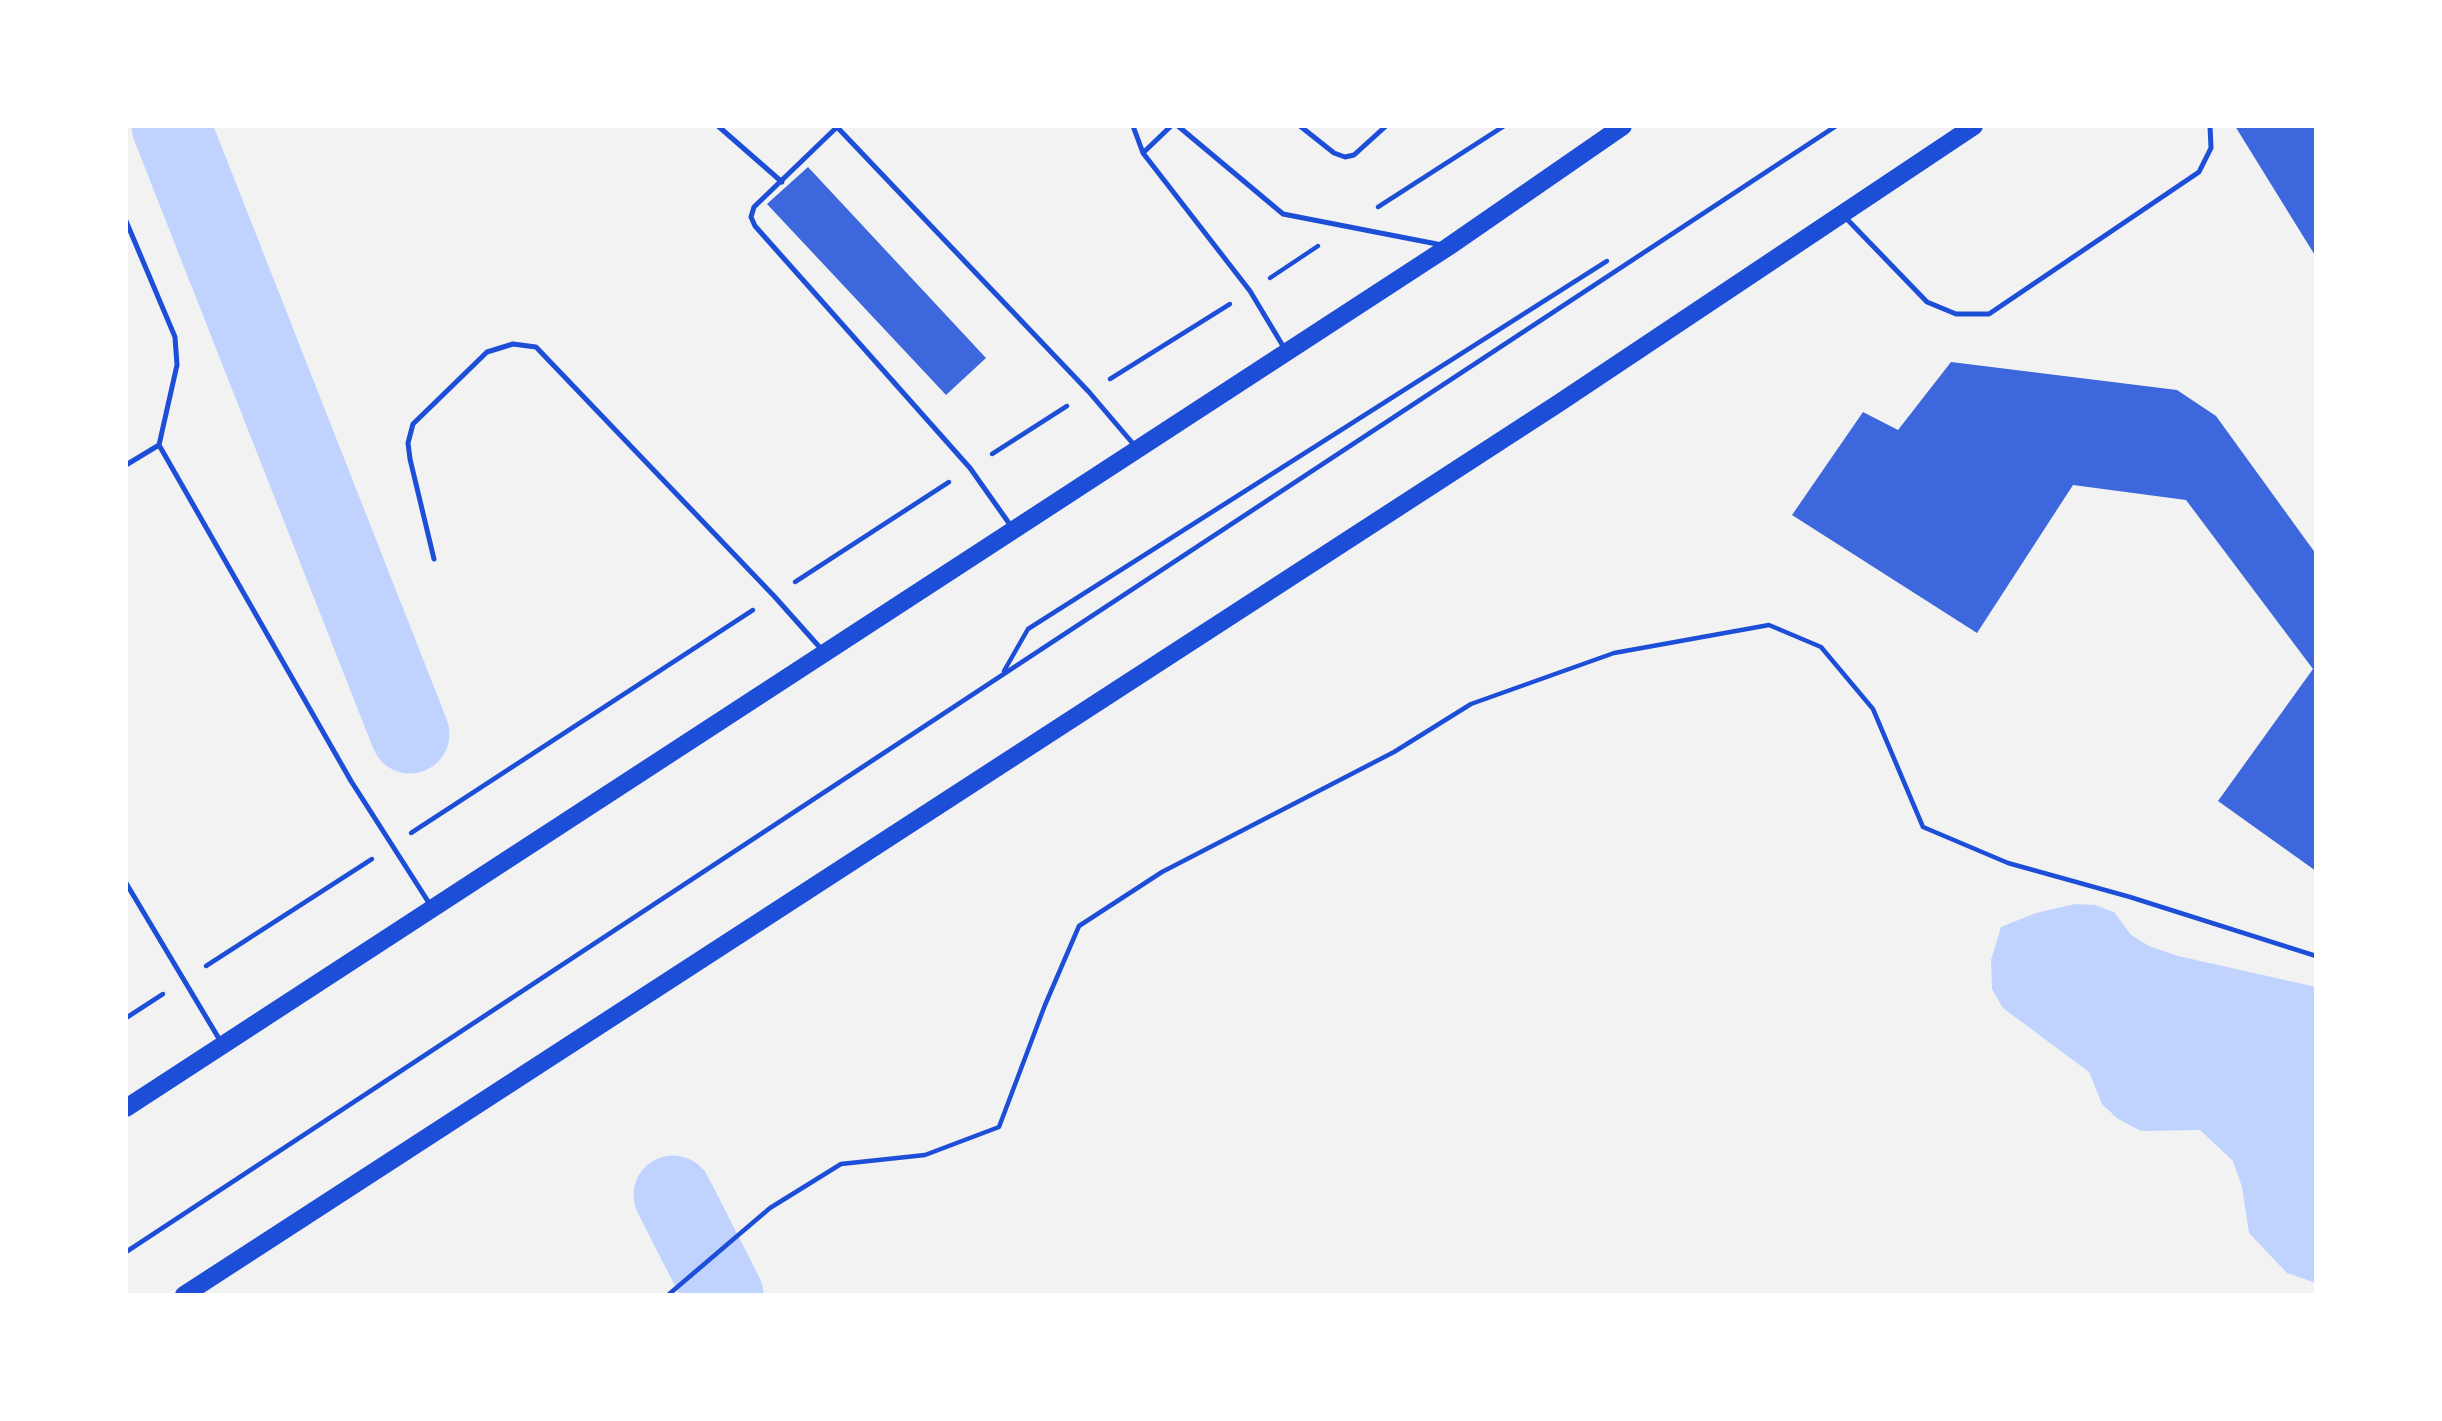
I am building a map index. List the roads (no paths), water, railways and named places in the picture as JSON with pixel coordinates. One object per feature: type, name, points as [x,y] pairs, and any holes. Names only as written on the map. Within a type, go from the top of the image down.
[{"type":"main road","points":[[126,1108],[1448,247],[1623,126]]},
{"type":"main road","points":[[184,1295],[1524,426],[1974,126]]},
{"type":"lane","points":[[718,126],[782,182]]},
{"type":"lane","points":[[1133,126],[1143,153],[1250,291],[1287,352]]},
{"type":"lane","points":[[1143,153],[1171,126]]},
{"type":"lane","points":[[1178,126],[1283,214],[1351,225],[1448,247]]},
{"type":"lane","points":[[1300,126],[1334,153],[1345,157],[1354,155],[1386,126]]},
{"type":"lane","points":[[1841,213],[1927,302],[1956,314],[1989,314],[2199,172],[2211,148],[2210,126]]},
{"type":"lane","points":[[1013,529],[970,468],[755,226],[751,217],[754,207],[836,127],[1089,393],[1137,449]]},
{"type":"lane","points":[[126,220],[175,337],[177,366],[159,445],[351,781],[394,844],[432,908]]},
{"type":"lane","points":[[435,559],[410,459],[408,443],[413,424],[487,352],[513,344],[536,347],[774,596],[824,653]]},
{"type":"lane","points":[[126,465],[159,445]]},
{"type":"lane","points":[[126,883],[222,1045]]},
{"type":"water","points":[[2075,904],[2095,905],[2114,912],[2131,935],[2149,946],[2178,956],[2316,987],[2316,1283],[2287,1273],[2249,1233],[2242,1187],[2233,1161],[2200,1130],[2141,1131],[2118,1119],[2102,1104],[2089,1072],[2003,1008],[1992,989],[1991,960],[2001,927],[2036,913]]},
{"type":"waterway","points":[[171,126],[410,734]]},
{"type":"waterway","points":[[673,1195],[724,1295]]}]
